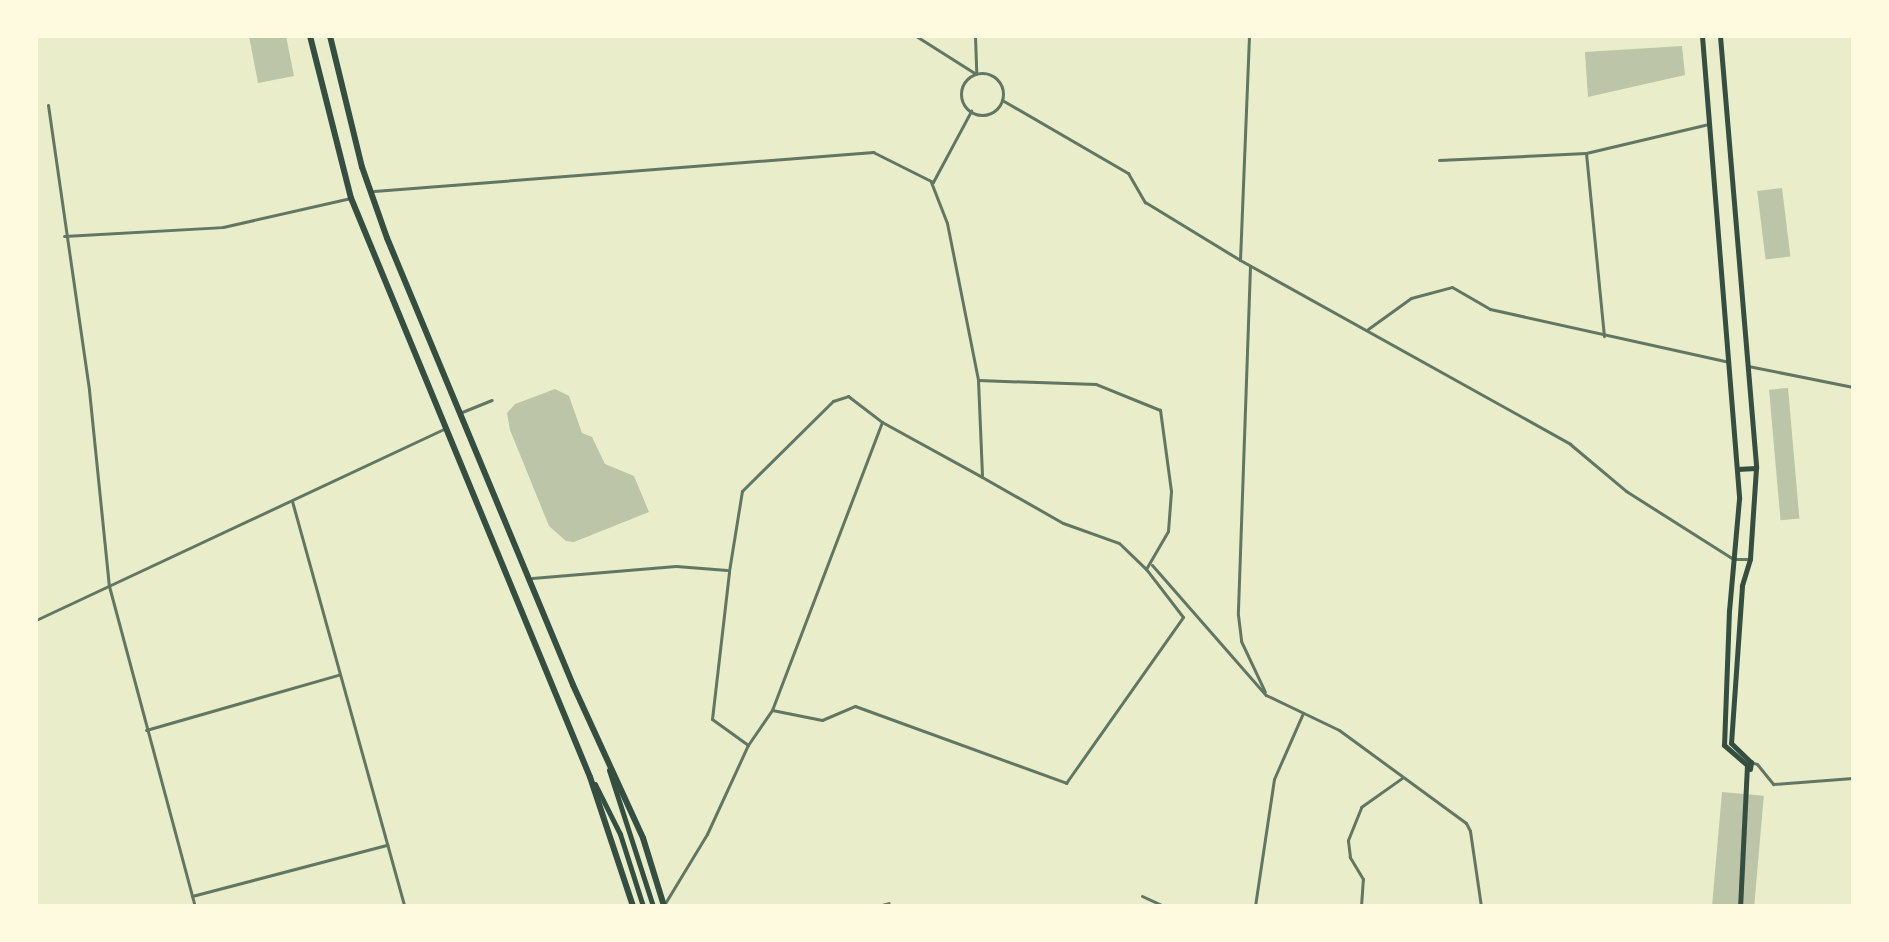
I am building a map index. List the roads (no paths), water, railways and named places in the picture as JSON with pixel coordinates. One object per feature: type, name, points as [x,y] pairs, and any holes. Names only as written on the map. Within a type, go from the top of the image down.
[{"type":"highway","points":[[310,36],[351,198],[590,777],[633,906]]},
{"type":"highway","points":[[330,36],[370,192],[458,414],[609,770],[643,838],[664,906]]},
{"type":"main road","points":[[1702,36],[1739,499],[1724,745],[1749,763]]},
{"type":"main road","points":[[1720,36],[1756,468],[1750,559],[1742,586],[1731,743],[1749,763],[1741,906]]},
{"type":"main road","points":[[1737,469],[1756,468]]},
{"type":"main road","points":[[609,770],[653,906]]},
{"type":"main road","points":[[590,777],[620,834],[643,906]]},
{"type":"street","points":[[916,36],[976,74],[995,78],[1001,87],[1002,100],[988,114],[971,111]]},
{"type":"street","points":[[975,36],[976,74]]},
{"type":"street","points":[[1240,260],[1249,36]]},
{"type":"street","points":[[971,111],[961,93],[965,82],[976,74]]},
{"type":"street","points":[[1002,100],[1128,173],[1145,202],[1250,266],[1570,444],[1626,491],[1733,559],[1750,559]]},
{"type":"street","points":[[48,105],[64,236],[89,390],[109,586],[195,906]]},
{"type":"street","points":[[931,182],[971,111]]},
{"type":"street","points":[[1439,160],[1586,153],[1709,124]]},
{"type":"street","points":[[370,192],[873,152],[931,182],[947,223],[978,380],[982,477]]},
{"type":"street","points":[[1586,153],[1604,336]]},
{"type":"street","points":[[64,236],[223,227],[351,198]]},
{"type":"street","points":[[1250,266],[1238,615],[1241,641],[1266,695]]},
{"type":"street","points":[[1368,329],[1411,298],[1452,287],[1490,309],[1729,362]]},
{"type":"street","points":[[1748,366],[1853,387]]},
{"type":"street","points":[[978,380],[1096,384],[1160,410],[1171,491],[1168,531],[1146,569]]},
{"type":"street","points":[[748,745],[712,719],[729,571],[742,491],[833,401],[848,396],[882,422],[1063,523],[1119,543],[1146,569],[1183,617],[1066,783],[855,706],[822,720],[772,710]]},
{"type":"street","points":[[458,414],[492,400]]},
{"type":"street","points":[[664,906],[707,834],[748,745],[772,710],[882,422]]},
{"type":"street","points":[[36,620],[445,428]]},
{"type":"street","points":[[292,501],[404,906]]},
{"type":"street","points":[[1151,565],[1266,695],[1339,730],[1466,823],[1470,831],[1481,906]]},
{"type":"street","points":[[528,579],[676,566],[729,571]]},
{"type":"street","points":[[146,730],[338,675]]},
{"type":"street","points":[[1255,906],[1274,779],[1303,713]]},
{"type":"street","points":[[1749,763],[1773,784],[1853,778]]},
{"type":"street","points":[[1361,906],[1363,879],[1350,857],[1348,840],[1361,807],[1389,791],[1403,777]]},
{"type":"street","points":[[192,896],[387,845]]},
{"type":"street","points":[[1142,896],[1163,906]]},
{"type":"street","points":[[878,906],[889,903]]}]
